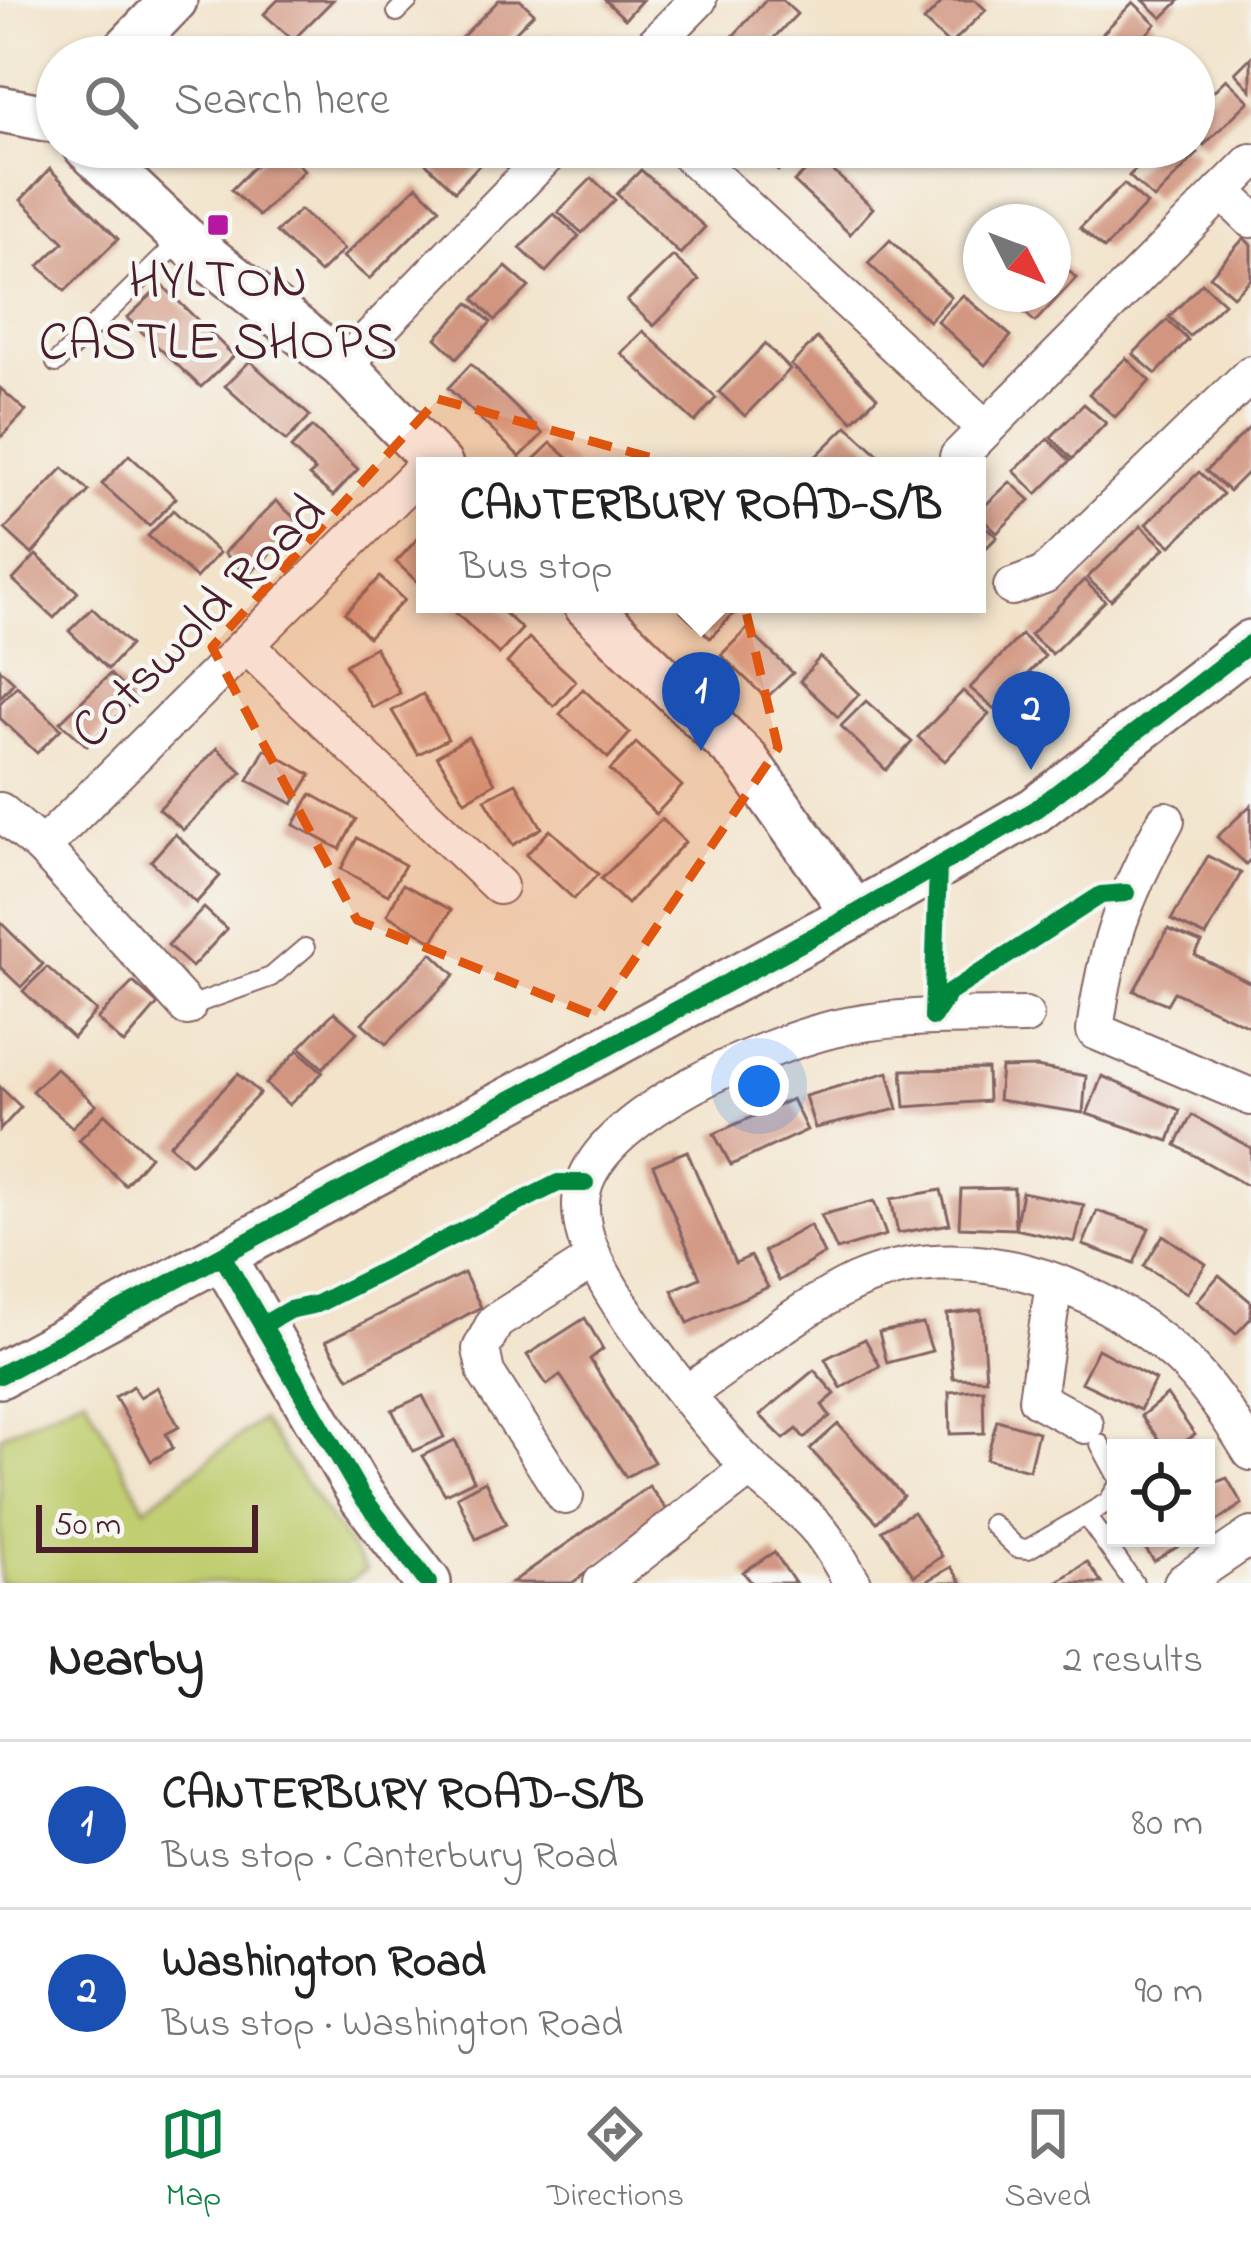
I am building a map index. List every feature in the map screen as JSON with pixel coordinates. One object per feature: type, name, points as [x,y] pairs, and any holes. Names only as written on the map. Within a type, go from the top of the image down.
[{"type":"street","points":[[139,36],[174,0]]},
{"type":"street","points":[[663,36],[698,0]]},
{"type":"street","points":[[0,109],[36,116]]},
{"type":"street","points":[[959,457],[1251,162]]},
{"type":"street","points":[[109,168],[183,238],[343,366],[425,457]]},
{"type":"street","points":[[343,366],[535,168]]},
{"type":"street","points":[[704,168],[985,428]]},
{"type":"street","points":[[1222,191],[1251,219]]},
{"type":"street","points":[[1012,586],[1044,575],[1251,374]]},
{"type":"street","name":"Cotswold Road","points":[[42,847],[416,479]]},
{"type":"street","points":[[595,613],[745,759],[855,914]]},
{"type":"street","points":[[0,1375],[855,914],[1035,810],[1251,643]]},
{"type":"street","points":[[247,646],[499,886]]},
{"type":"street","points":[[0,811],[42,847],[187,1007]]},
{"type":"street","points":[[1166,820],[1126,893],[1103,969],[1095,1031],[1251,1097]]},
{"type":"street","points":[[854,1583],[818,1529],[750,1468],[686,1394],[594,1259],[581,1206],[584,1183],[608,1145],[658,1105],[734,1066],[833,1029],[926,1017],[1025,1016]]},
{"type":"street","points":[[223,1257],[361,1495],[428,1583]]},
{"type":"street","points":[[566,1496],[486,1373],[481,1349],[495,1322],[594,1259]]},
{"type":"street","points":[[686,1394],[855,1282],[927,1261],[996,1262],[1054,1282],[1120,1316],[1178,1356],[1226,1412],[1251,1452]]},
{"type":"street","points":[[1054,1282],[1037,1399],[1093,1435]]},
{"type":"street","points":[[602,1583],[750,1468]]},
{"type":"street","points":[[1182,1583],[1251,1536]]},
{"type":"lane","points":[[56,363],[183,238]]},
{"type":"lane","points":[[187,1007],[271,977],[304,949]]},
{"type":"lane","points":[[1093,1435],[1107,1459]]},
{"type":"lane","points":[[992,1523],[1017,1548],[1028,1549],[1086,1516],[1107,1497]]},
{"type":"lane","points":[[1086,1516],[1133,1583]]},
{"type":"highlighted area","points":[[438,399],[714,475],[778,748],[596,1016],[357,920],[212,647]]},
{"type":"green space","points":[[85,1396],[145,1508],[261,1420],[366,1570],[346,1583],[0,1583],[0,1436]]},
{"type":"building","points":[[278,0],[333,0],[297,36],[289,36],[264,14]]},
{"type":"building","points":[[499,0],[520,0],[534,13],[512,36],[463,36]]},
{"type":"building","points":[[605,0],[642,0],[625,19]]},
{"type":"building","points":[[766,0],[782,0],[797,14],[776,36],[733,36]]},
{"type":"building","points":[[944,0],[975,0],[986,10],[959,36],[940,36],[924,21]]},
{"type":"building","points":[[1143,0],[1180,0],[1162,18]]},
{"type":"building","points":[[1133,2],[1156,24],[1145,36],[1100,36]]},
{"type":"building","points":[[1251,57],[1251,90],[1235,73]]},
{"type":"building","points":[[1226,79],[1249,101],[1215,134],[1215,90]]},
{"type":"building","points":[[252,168],[304,170],[259,216],[231,190]]},
{"type":"building","points":[[431,168],[476,168],[455,191]]},
{"type":"building","points":[[809,168],[830,168],[873,208],[850,234],[794,182]]},
{"type":"building","points":[[1137,168],[1184,168],[1154,199],[1129,176]]},
{"type":"building","points":[[50,169],[118,239],[65,291],[39,266],[64,242],[21,200]]},
{"type":"building","points":[[641,170],[705,227],[680,254],[617,194]]},
{"type":"building","points":[[592,178],[615,200],[582,233],[558,212]]},
{"type":"building","points":[[1124,184],[1147,204],[1104,249],[1080,228]]},
{"type":"building","points":[[417,186],[440,208],[369,279],[343,257]]},
{"type":"building","points":[[300,210],[344,249],[320,273],[276,232]]},
{"type":"building","points":[[554,214],[579,236],[546,272],[520,248]]},
{"type":"building","points":[[1244,238],[1251,245],[1251,279],[1233,296],[1210,276]]},
{"type":"building","points":[[890,240],[951,297],[929,321],[868,263]]},
{"type":"building","points":[[673,256],[699,280],[654,326],[627,301]]},
{"type":"building","points":[[506,267],[529,287],[495,320],[474,299]]},
{"type":"building","points":[[1202,283],[1224,303],[1190,336],[1169,317]]},
{"type":"building","points":[[162,285],[234,356],[201,387],[127,318]]},
{"type":"building","points":[[963,295],[963,312],[983,312],[1011,336],[985,365],[937,321]]},
{"type":"building","points":[[469,303],[491,322],[457,358],[436,338]]},
{"type":"building","points":[[1024,312],[1044,312],[1035,322]]},
{"type":"building","points":[[1167,320],[1188,340],[1156,374],[1133,354]]},
{"type":"building","points":[[643,331],[716,398],[695,422],[621,353]]},
{"type":"building","points":[[817,338],[877,397],[853,421],[791,365]]},
{"type":"building","points":[[765,344],[790,369],[745,416],[719,392]]},
{"type":"building","points":[[1126,358],[1150,381],[1115,417],[1089,394]]},
{"type":"building","points":[[250,361],[310,416],[286,441],[225,386]]},
{"type":"building","points":[[471,364],[543,434],[520,457],[448,388]]},
{"type":"building","points":[[0,388],[26,411],[0,438]]},
{"type":"building","points":[[1084,404],[1106,423],[1072,459],[1051,437]]},
{"type":"building","points":[[847,426],[879,455],[877,457],[815,457]]},
{"type":"building","points":[[1251,426],[1251,469],[1229,491],[1206,471]]},
{"type":"building","points":[[312,427],[358,469],[333,496],[309,476],[315,471],[291,448]]},
{"type":"building","points":[[1048,439],[1070,461],[1037,494],[1014,471]]},
{"type":"building","points":[[551,443],[567,457],[536,457]]},
{"type":"building","points":[[129,455],[176,498],[149,526],[102,484]]},
{"type":"building","points":[[63,468],[89,491],[32,554],[5,529]]},
{"type":"building","points":[[1199,472],[1223,494],[1171,546],[1146,524]]},
{"type":"building","points":[[1010,482],[1030,500],[997,533],[986,522],[986,505]]},
{"type":"building","points":[[276,501],[300,523],[248,576],[224,553]]},
{"type":"building","points":[[173,510],[219,553],[196,578],[148,536]]},
{"type":"building","points":[[1141,526],[1165,548],[1111,600],[1087,578]]},
{"type":"building","points":[[986,527],[997,537],[986,548]]},
{"type":"building","points":[[416,540],[416,581],[396,562]]},
{"type":"building","points":[[36,555],[78,592],[54,618],[13,580]]},
{"type":"building","points":[[380,577],[404,600],[368,637],[345,613]]},
{"type":"building","points":[[1084,580],[1105,601],[1052,654],[1030,635]]},
{"type":"building","points":[[92,608],[130,645],[108,669],[69,631]]},
{"type":"building","points":[[456,613],[505,613],[522,629],[499,654]]},
{"type":"building","points":[[683,613],[734,613],[710,638]]},
{"type":"building","points":[[747,629],[793,673],[766,698],[721,655]]},
{"type":"building","points":[[1021,635],[1045,656],[994,709],[970,688]]},
{"type":"building","points":[[529,638],[576,681],[554,706],[507,663]]},
{"type":"building","points":[[375,647],[400,693],[373,708],[345,665]]},
{"type":"building","points":[[820,657],[859,694],[838,717],[800,681]]},
{"type":"building","points":[[0,669],[14,682],[0,698]]},
{"type":"building","points":[[110,674],[135,699],[87,746],[60,722]]},
{"type":"building","points":[[17,686],[61,729],[37,753],[0,718],[0,703]]},
{"type":"building","points":[[583,689],[630,733],[608,758],[560,714]]},
{"type":"building","points":[[963,691],[989,714],[945,761],[918,737]]},
{"type":"building","points":[[423,694],[448,739],[418,754],[392,711]]},
{"type":"building","points":[[866,701],[912,742],[886,770],[841,726]]},
{"type":"building","points":[[468,737],[495,783],[465,801],[437,756]]},
{"type":"building","points":[[636,743],[682,786],[656,814],[610,770]]},
{"type":"building","points":[[217,748],[242,772],[183,830],[159,809]]},
{"type":"building","points":[[265,749],[311,775],[293,804],[248,780]]},
{"type":"building","points":[[516,783],[542,828],[513,845],[485,799]]},
{"type":"building","points":[[311,794],[356,819],[340,849],[294,825]]},
{"type":"building","points":[[1251,805],[1251,859],[1246,864],[1217,837]]},
{"type":"building","points":[[662,819],[685,842],[627,904],[601,879]]},
{"type":"building","points":[[550,830],[598,874],[574,899],[526,855]]},
{"type":"building","points":[[175,834],[220,876],[196,903],[151,861]]},
{"type":"building","points":[[357,838],[405,865],[388,895],[341,869]]},
{"type":"building","points":[[1208,856],[1241,873],[1206,936],[1171,920]]},
{"type":"building","points":[[403,884],[451,910],[433,941],[387,915]]},
{"type":"building","points":[[204,908],[227,929],[192,967],[168,945]]},
{"type":"building","points":[[0,922],[43,964],[21,987],[0,967]]},
{"type":"building","points":[[1168,929],[1202,943],[1195,955],[1251,983],[1251,1027],[1174,992],[1167,1004],[1134,991]]},
{"type":"building","points":[[432,953],[455,975],[386,1044],[362,1023]]},
{"type":"building","points":[[47,967],[96,1011],[73,1038],[23,991]]},
{"type":"building","points":[[133,982],[158,1004],[124,1044],[97,1019]]},
{"type":"building","points":[[334,1012],[357,1032],[323,1068],[300,1047]]},
{"type":"building","points":[[298,1050],[323,1072],[289,1105],[266,1084]]},
{"type":"building","points":[[1036,1067],[1086,1076],[1083,1113],[998,1100],[1001,1068]]},
{"type":"building","points":[[56,1068],[96,1105],[72,1127],[32,1091]]},
{"type":"building","points":[[987,1069],[988,1101],[905,1107],[902,1070]]},
{"type":"building","points":[[888,1072],[898,1109],[815,1128],[805,1096]]},
{"type":"building","points":[[238,1074],[260,1093],[191,1164],[169,1145]]},
{"type":"building","points":[[1102,1076],[1180,1110],[1169,1141],[1087,1114]]},
{"type":"building","points":[[0,1087],[21,1107],[0,1130]]},
{"type":"building","points":[[792,1099],[807,1130],[731,1165],[714,1134]]},
{"type":"building","points":[[105,1114],[150,1156],[125,1185],[79,1140]]},
{"type":"building","points":[[1192,1115],[1251,1148],[1251,1188],[1176,1145]]},
{"type":"building","points":[[687,1151],[735,1263],[751,1256],[768,1287],[688,1323],[672,1290],[700,1278],[653,1165]]},
{"type":"building","points":[[1014,1188],[1015,1229],[959,1227],[961,1189]]},
{"type":"building","points":[[941,1190],[950,1224],[898,1233],[891,1199]]},
{"type":"building","points":[[1022,1192],[1084,1205],[1075,1242],[1015,1229]]},
{"type":"building","points":[[874,1201],[886,1235],[837,1250],[821,1215]]},
{"type":"building","points":[[1097,1211],[1149,1228],[1134,1263],[1083,1245]]},
{"type":"building","points":[[810,1225],[824,1254],[779,1281],[764,1251]]},
{"type":"building","points":[[1163,1235],[1206,1264],[1187,1293],[1144,1266]]},
{"type":"building","points":[[464,1273],[481,1307],[349,1378],[326,1341]]},
{"type":"building","points":[[1219,1275],[1251,1302],[1251,1318],[1236,1334],[1197,1301]]},
{"type":"building","points":[[981,1310],[986,1379],[953,1378],[947,1314]]},
{"type":"building","points":[[585,1318],[603,1349],[590,1359],[654,1462],[626,1477],[560,1375],[547,1385],[527,1355]]},
{"type":"building","points":[[923,1324],[932,1351],[887,1363],[879,1332]]},
{"type":"building","points":[[865,1339],[880,1366],[841,1388],[825,1359]]},
{"type":"building","points":[[1098,1349],[1155,1380],[1140,1410],[1081,1382]]},
{"type":"building","points":[[814,1370],[835,1394],[822,1405],[830,1416],[804,1438],[797,1429],[784,1439],[760,1415]]},
{"type":"building","points":[[133,1386],[140,1397],[157,1387],[179,1427],[166,1434],[173,1448],[151,1461],[115,1397]]},
{"type":"building","points":[[983,1389],[984,1433],[950,1434],[949,1392]]},
{"type":"building","points":[[1167,1395],[1195,1435],[1158,1439],[1141,1416]]},
{"type":"building","points":[[423,1396],[444,1437],[413,1451],[392,1410]]},
{"type":"building","points":[[997,1420],[1038,1432],[1029,1470],[986,1459]]},
{"type":"building","points":[[838,1424],[903,1496],[877,1522],[810,1449]]},
{"type":"building","points":[[455,1440],[474,1480],[445,1494],[422,1456]]},
{"type":"building","points":[[1227,1478],[1242,1504],[1215,1523],[1215,1483]]},
{"type":"building","points":[[485,1481],[506,1524],[476,1539],[457,1496]]},
{"type":"building","points":[[649,1486],[669,1513],[572,1583],[511,1583]]},
{"type":"building","points":[[913,1512],[942,1556],[914,1576],[882,1530]]},
{"type":"building","points":[[1144,1547],[1177,1547],[1154,1561]]},
{"type":"building","points":[[774,1552],[795,1583],[752,1583],[743,1572]]},
{"type":"building","points":[[1087,1562],[1102,1583],[1055,1583]]},
{"type":"building","points":[[951,1567],[962,1583],[923,1583]]},
{"type":"cycle path","points":[[0,1375],[855,914],[1035,810],[1251,643]]},
{"type":"cycle path","points":[[933,1017],[938,866]]},
{"type":"cycle path","points":[[933,1017],[949,993],[1101,895],[1126,893]]},
{"type":"cycle path","points":[[263,1325],[289,1310],[317,1304],[558,1183],[585,1183]]},
{"type":"cycle path","points":[[223,1257],[361,1495],[428,1583]]},
{"type":"place","name":"HYLTON CASTLE SHOPS","points":[[218,225]]},
{"type":"place","name":"CANTERBURY ROAD-S/B","points":[[701,751]]},
{"type":"place","name":"Washington Road","points":[[1031,770]]}]
